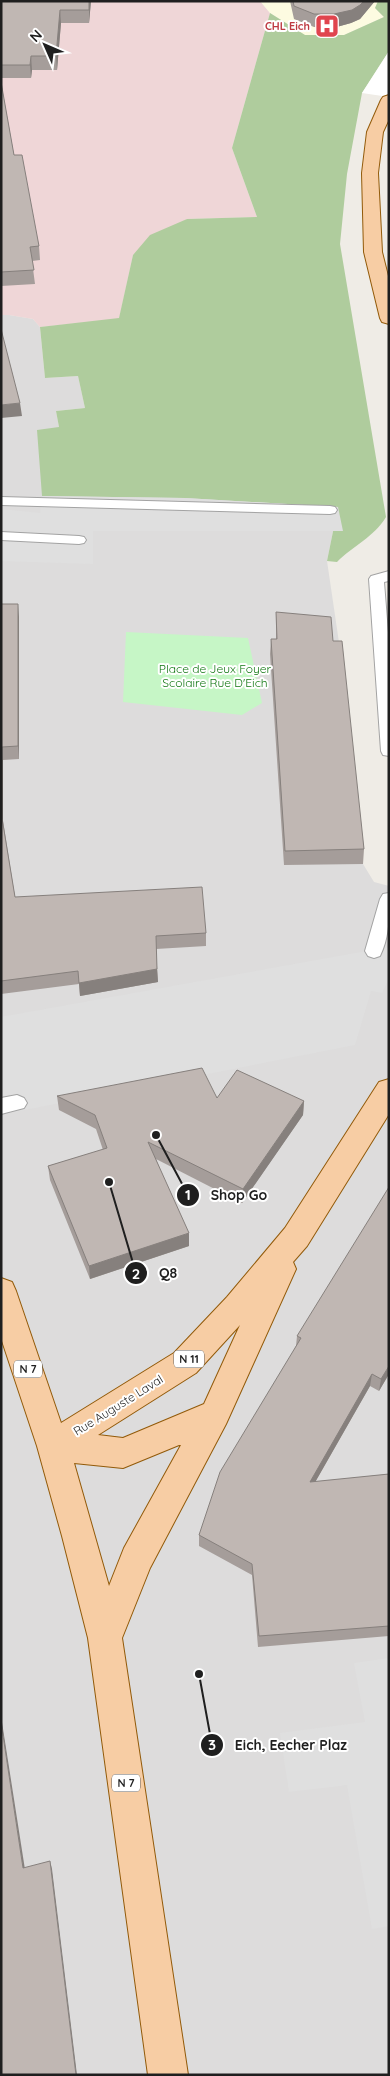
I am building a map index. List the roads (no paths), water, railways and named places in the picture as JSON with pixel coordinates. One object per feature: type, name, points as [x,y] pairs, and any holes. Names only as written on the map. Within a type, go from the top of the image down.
[{"type":"main road","points":[[389,100],[375,132],[370,172],[373,252],[389,318]]},
{"type":"main road","name":"Rue Auguste Laval","points":[[53,1446],[185,1363],[238,1306],[296,1237],[389,1090]]},
{"type":"main road","name":"Rue Auguste Laval","points":[[105,1638],[136,1560],[161,1511],[216,1414],[296,1237]]},
{"type":"main road","name":"N 7","points":[[1,1292],[53,1446],[79,1536],[105,1638],[168,2075]]},
{"type":"main road","name":"Rue Auguste Laval","points":[[53,1446],[122,1453],[216,1414]]},
{"type":"lane","points":[[1,501],[330,510]]},
{"type":"lane","points":[[1,536],[79,540]]},
{"type":"lane","points":[[389,576],[376,579],[389,751]]},
{"type":"lane","points":[[374,951],[389,899]]},
{"type":"place","name":"CHL Eich","points":[[327,26]]},
{"type":"place","name":"Shop Go","points":[[156,1135]]},
{"type":"place","name":"Q8","points":[[109,1182]]},
{"type":"place","name":"Eich, Eecher Plaz","points":[[199,1674]]},
{"type":"park label","name":"Place de Jeux Foyer Scolaire Rue D'Eich","points":[[215,675]]}]
